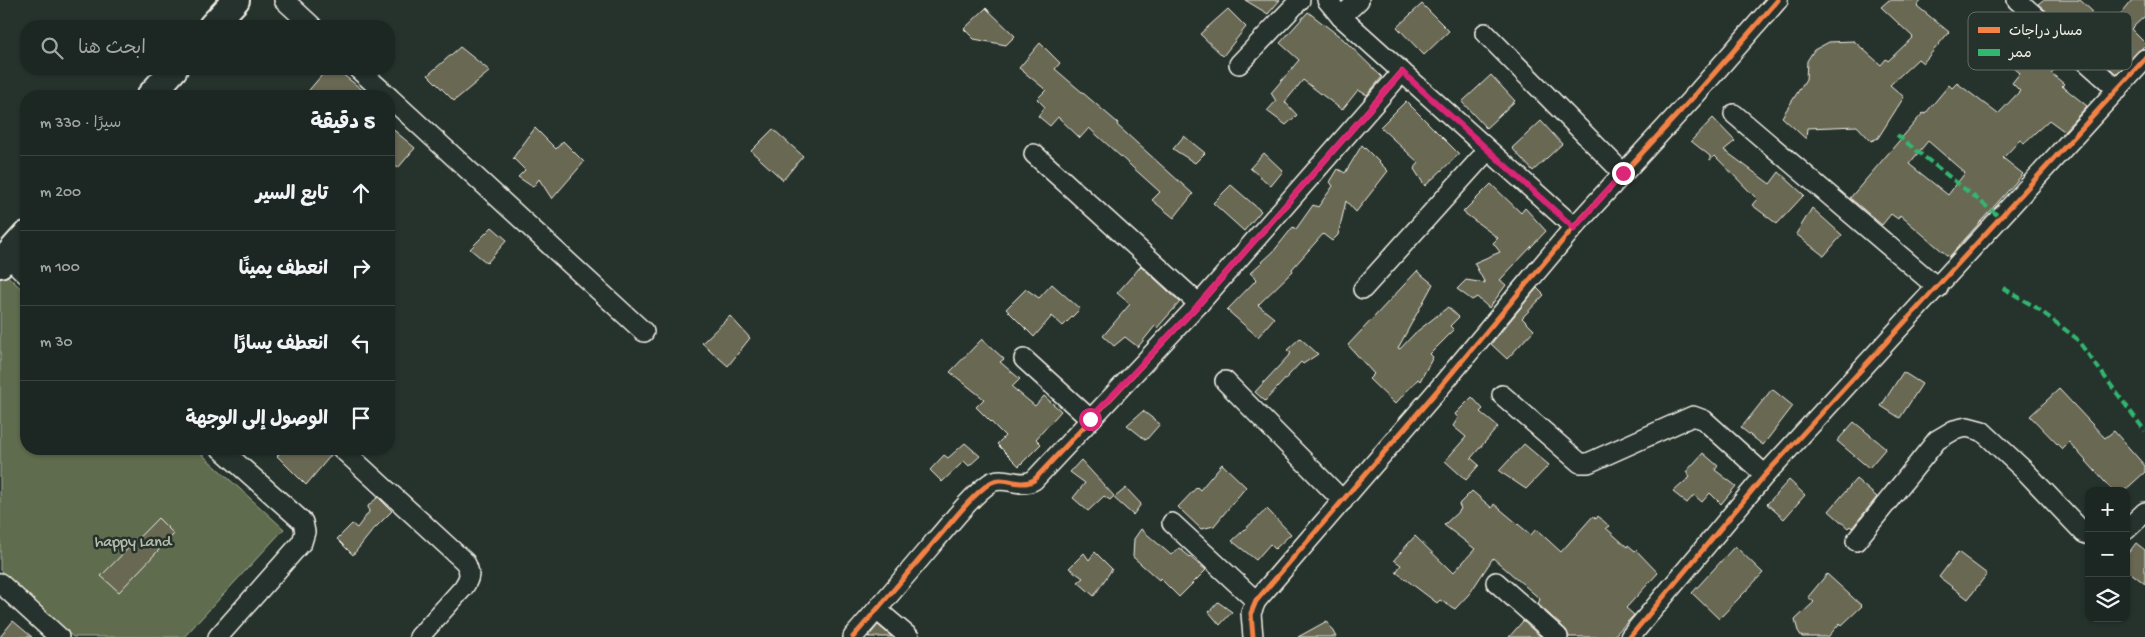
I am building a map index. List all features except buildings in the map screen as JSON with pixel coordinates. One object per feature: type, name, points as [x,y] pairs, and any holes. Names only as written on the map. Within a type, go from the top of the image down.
[{"type":"main road","points":[[218,20],[236,0]]},
{"type":"main road","points":[[155,90],[169,75]]},
{"type":"main road","points":[[3,260],[20,242]]},
{"type":"street","points":[[284,0],[306,20]]},
{"type":"street","points":[[1238,64],[1300,0]]},
{"type":"street","points":[[1327,0],[1341,17],[1574,228]]},
{"type":"street","points":[[1341,17],[1359,0]]},
{"type":"street","points":[[1253,637],[1251,614],[1256,601],[1574,228],[1778,0]]},
{"type":"street","points":[[2017,0],[2030,12]]},
{"type":"street","points":[[1485,33],[1623,173]]},
{"type":"street","points":[[1630,637],[1766,475],[2145,59]]},
{"type":"street","points":[[2096,70],[2118,90]]},
{"type":"street","points":[[853,637],[963,509],[984,489],[998,480],[1028,484],[1034,480],[1199,304],[1402,72]]},
{"type":"street","points":[[364,75],[380,90]]},
{"type":"street","points":[[395,103],[644,332]]},
{"type":"street","points":[[1734,114],[1938,288]]},
{"type":"street","points":[[1363,289],[1488,150]]},
{"type":"street","points":[[1034,154],[1199,304]]},
{"type":"street","points":[[3,260],[20,270]]},
{"type":"street","points":[[1024,359],[1090,419]]},
{"type":"street","points":[[1225,380],[1343,501]]},
{"type":"street","points":[[1502,395],[1580,463],[1588,463],[1693,416],[1699,417],[1766,475]]},
{"type":"street","points":[[1856,541],[1937,440],[1954,430],[1967,428],[1982,431],[2025,471],[2085,533]]},
{"type":"street","points":[[218,637],[302,542],[305,532],[303,522],[228,455]]},
{"type":"street","points":[[349,455],[466,562],[469,569],[468,580],[463,588],[419,637]]},
{"type":"street","points":[[2130,526],[2145,512]]},
{"type":"street","points":[[1172,523],[1256,601]]},
{"type":"street","points":[[1496,582],[1558,637]]},
{"type":"street","points":[[0,583],[59,637]]},
{"type":"street","points":[[877,610],[909,637]]},
{"type":"green space","name":"happy Land","points":[[2,271],[20,288],[20,455],[203,455],[284,529],[184,637],[73,637],[0,570],[0,274]]},
{"type":"marked path","points":[[1897,135],[2001,218]]},
{"type":"marked path","points":[[2003,288],[2037,308],[2076,338],[2145,431]]},
{"type":"cycle path","points":[[1253,637],[1251,613],[1256,601],[1436,392],[1574,227],[1697,93],[1778,0]]},
{"type":"cycle path","points":[[1630,637],[1765,475],[2145,59]]},
{"type":"cycle path","points":[[853,637],[982,489],[995,481],[1023,483],[1034,480],[1199,304],[1402,72]]},
{"type":"route","points":[[1090,419],[1199,304],[1402,72],[1574,228],[1623,173]]}]
